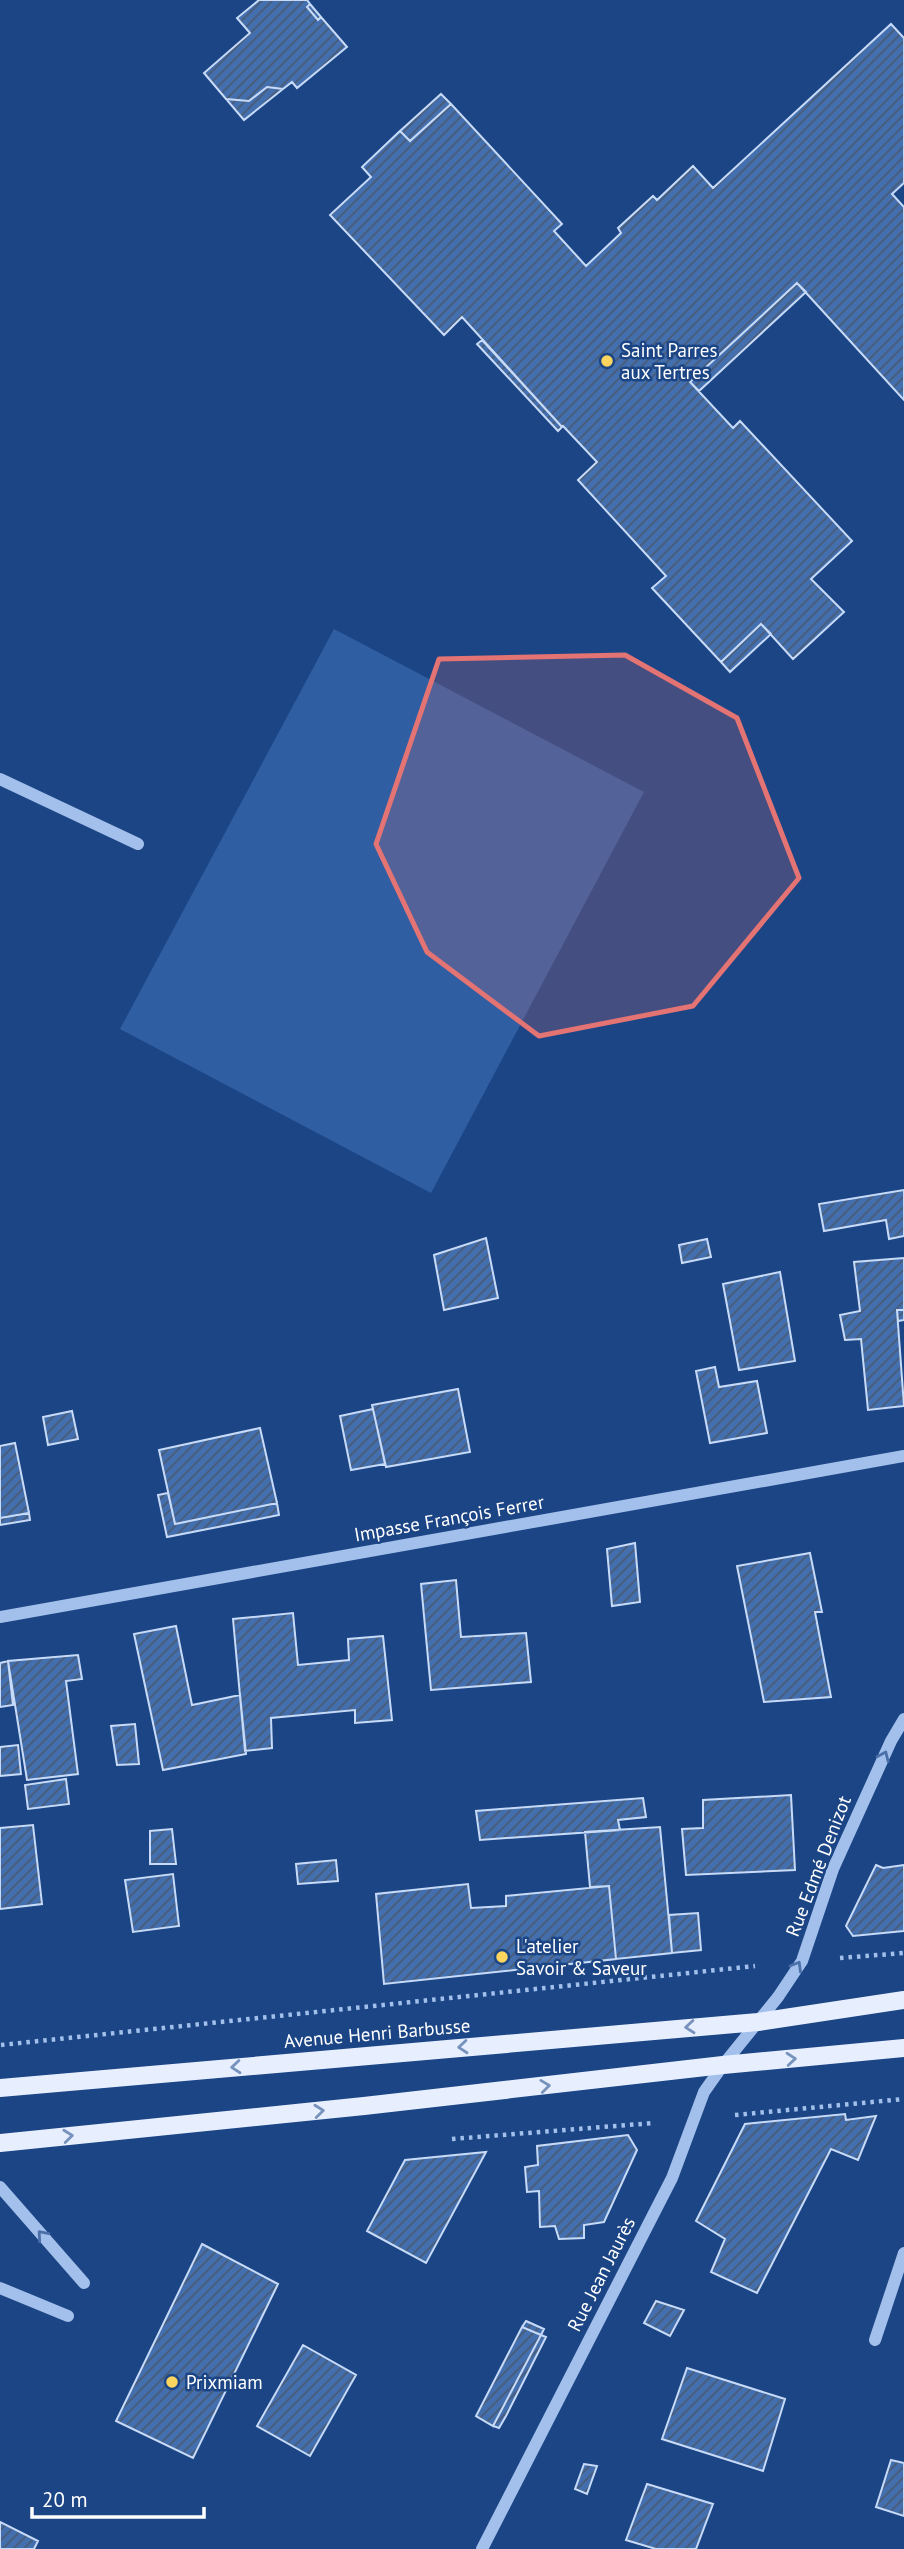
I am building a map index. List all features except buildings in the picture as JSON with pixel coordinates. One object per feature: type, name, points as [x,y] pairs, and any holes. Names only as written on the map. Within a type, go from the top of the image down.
[{"type":"main road","name":"Avenue Henri Barbusse","points":[[0,2088],[758,2022],[904,2000]]},
{"type":"main road","points":[[0,2143],[365,2106],[723,2065],[904,2049]]},
{"type":"street","points":[[0,779],[138,844]]},
{"type":"street","name":"Impasse François Ferrer","points":[[0,1617],[904,1457]]},
{"type":"street","name":"Rue Edmé Denizot","points":[[758,2022],[802,1961],[833,1869],[891,1741],[904,1719]]},
{"type":"street","name":"Rue Jean Jaurès","points":[[482,2549],[672,2178],[704,2092],[758,2022]]},
{"type":"street","points":[[0,2187],[84,2283]]},
{"type":"street","points":[[875,2340],[904,2253]]},
{"type":"street","points":[[0,2288],[68,2316]]},
{"type":"path","points":[[0,2045],[802,1961],[904,1953]]},
{"type":"path","points":[[443,2140],[693,2120],[904,2099]]},
{"type":"highlighted area","points":[[625,655],[737,718],[799,878],[693,1006],[539,1036],[427,952],[376,844],[439,659]]},
{"type":"shaded area","points":[[334,629],[644,792],[431,1193],[120,1029]]},
{"type":"place","name":"Saint Parres aux Tertres","points":[[607,361]]},
{"type":"place","name":"L'atelier Savoir & Saveur","points":[[502,1957]]},
{"type":"place","name":"Prixmiam","points":[[172,2382]]}]
